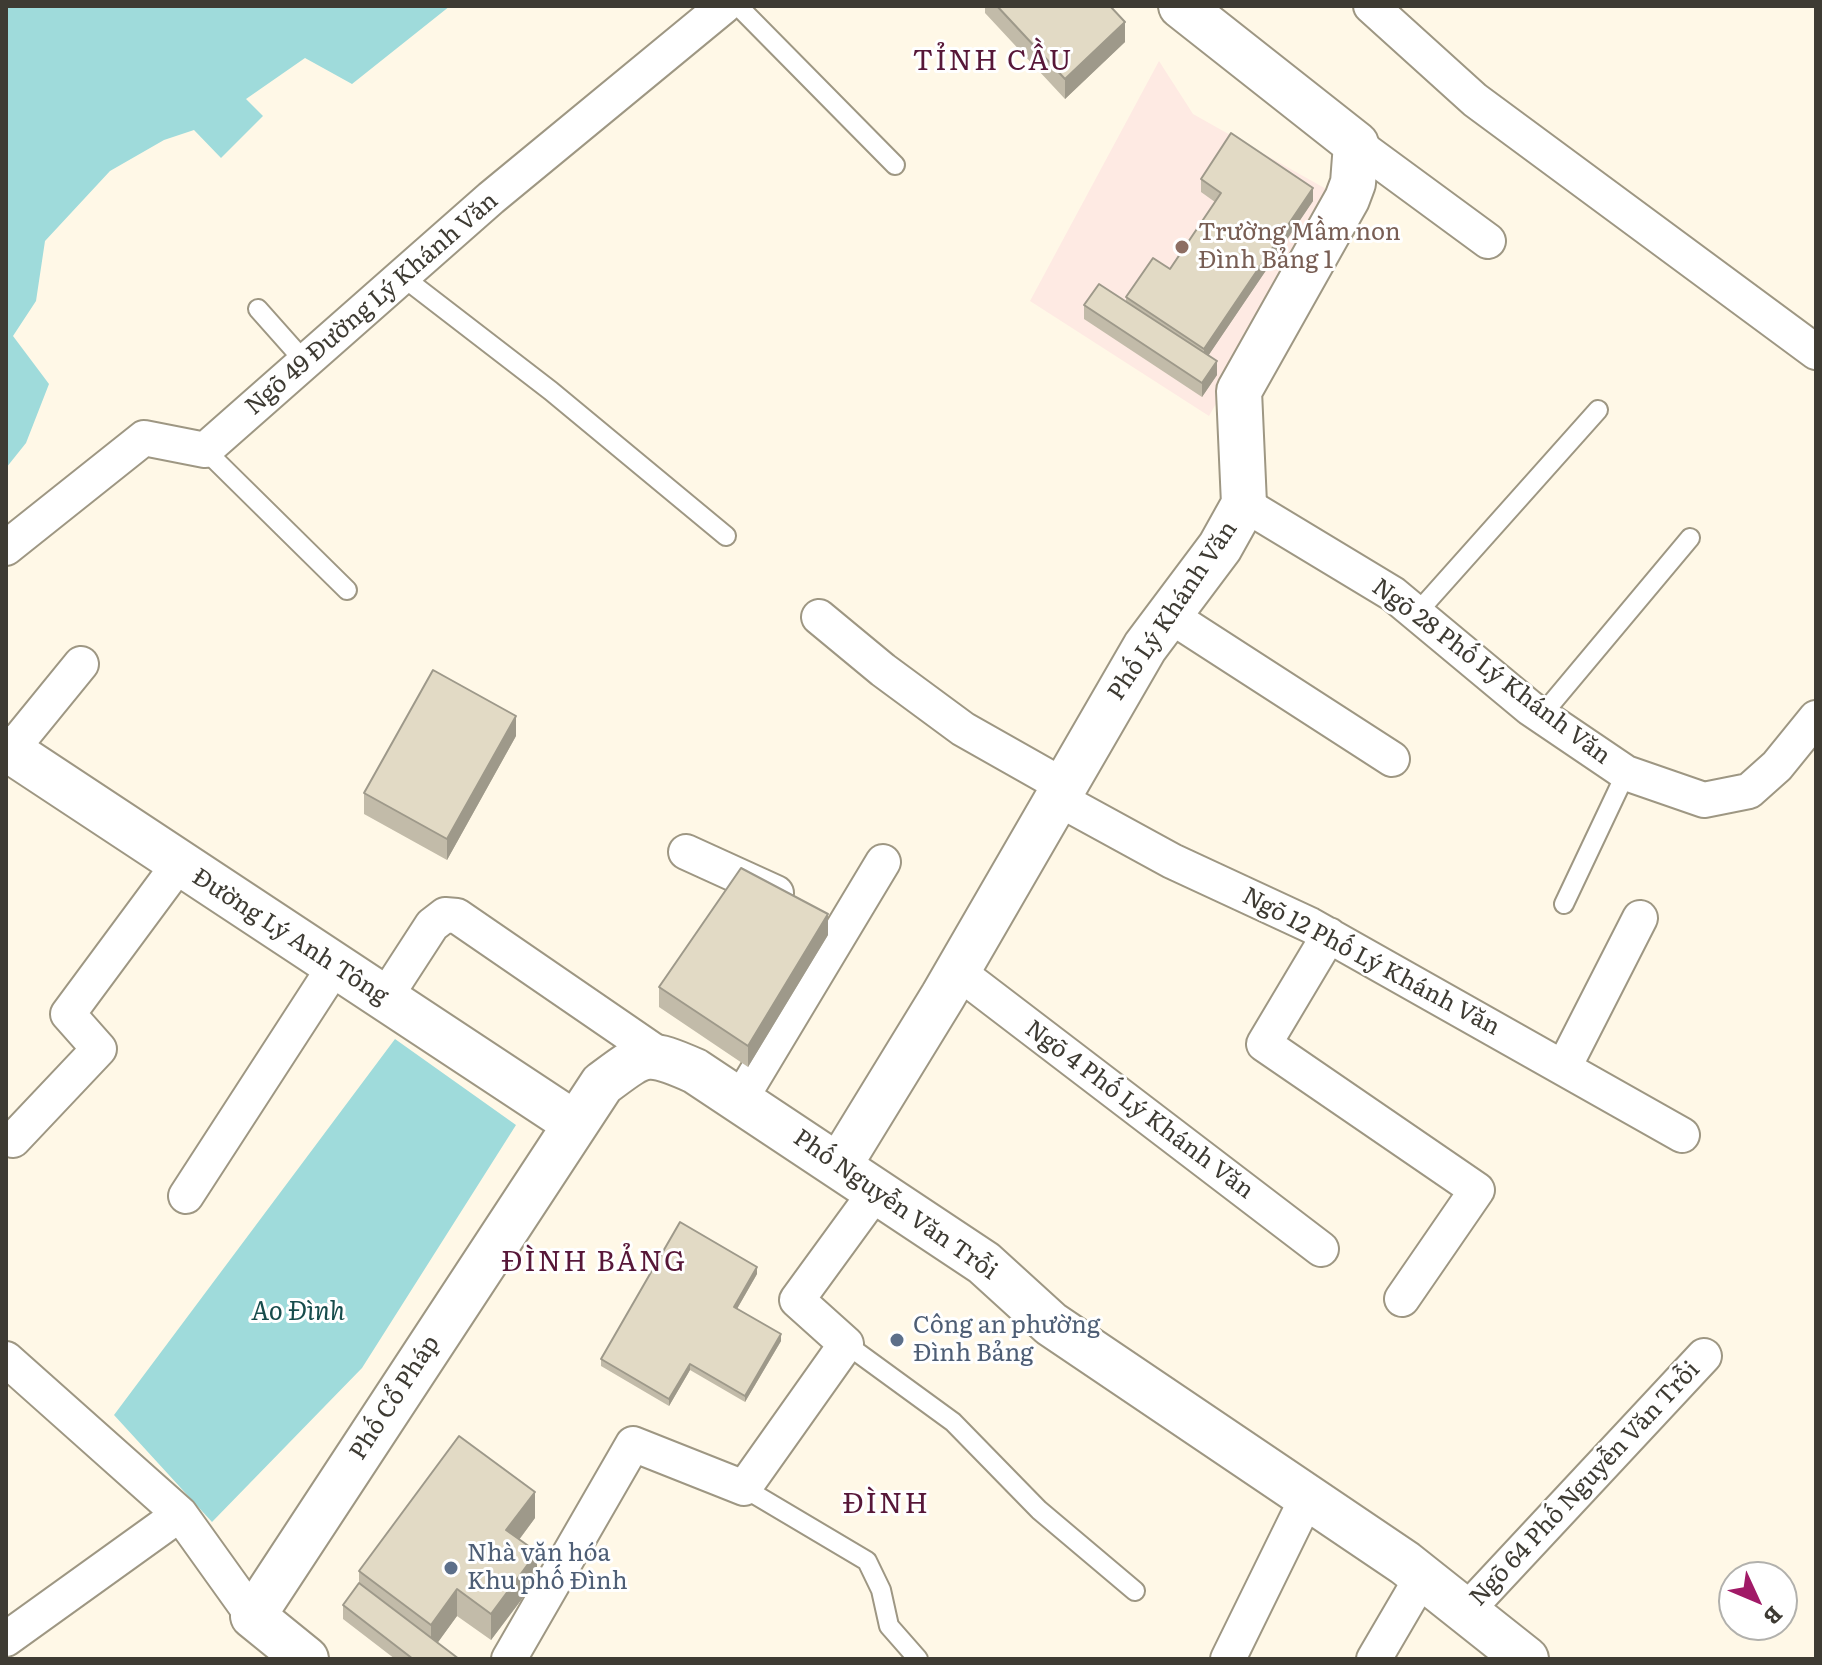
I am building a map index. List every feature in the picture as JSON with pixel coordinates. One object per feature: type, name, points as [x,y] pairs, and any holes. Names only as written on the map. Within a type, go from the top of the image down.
[{"type":"main road","points":[[1204,13],[1356,144]]},
{"type":"main road","name":"Phố Lý Khánh Văn","points":[[840,1164],[957,971],[1145,647],[1220,547],[1244,504],[1239,391],[1347,199],[1356,144]]},
{"type":"main road","name":"Đường Lý Anh Tông","points":[[7,752],[574,1123]]},
{"type":"main road","points":[[574,1123],[602,1084],[637,1059],[658,1054]]},
{"type":"main road","name":"Phố Nguyễn Văn Trỗi","points":[[658,1054],[695,1071],[840,1164],[875,1193],[984,1263],[1051,1324],[1422,1577],[1526,1659]]},
{"type":"main road","name":"Phố Cổ Pháp","points":[[253,1616],[574,1123]]},
{"type":"main road","points":[[253,1616],[306,1659]]},
{"type":"street","name":"Ngõ 49 Đường Lý Khánh Văn","points":[[205,450],[491,198],[724,6]]},
{"type":"street","points":[[1371,6],[1475,100],[1816,352]]},
{"type":"street","points":[[1356,144],[1488,241]]},
{"type":"street","points":[[6,548],[144,438],[205,450]]},
{"type":"street","name":"Ngõ 28 Phố Lý Khánh Văn","points":[[1244,504],[1393,594],[1541,716],[1626,773],[1704,800],[1749,791],[1777,766],[1816,718]]},
{"type":"street","points":[[1169,615],[1392,759]]},
{"type":"street","name":"Ngõ 12 Phố Lý Khánh Văn","points":[[819,617],[883,670],[963,729],[1172,861],[1329,935],[1682,1135]]},
{"type":"street","points":[[7,752],[81,664]]},
{"type":"street","points":[[686,852],[822,913]]},
{"type":"street","points":[[740,1100],[822,913],[883,862]]},
{"type":"street","points":[[13,1140],[99,1049],[68,1014],[179,864]]},
{"type":"street","points":[[384,999],[432,925],[445,915],[457,916],[658,1054]]},
{"type":"street","points":[[1564,1067],[1640,918]]},
{"type":"street","points":[[1329,935],[1264,1044],[1477,1190],[1402,1299]]},
{"type":"street","points":[[186,1196],[335,966]]},
{"type":"street","name":"Ngõ 4 Phố Lý Khánh Văn","points":[[957,971],[1321,1249]]},
{"type":"street","points":[[521,1654],[633,1444],[744,1488],[846,1344],[797,1300],[875,1193]]},
{"type":"street","name":"Ngõ 64 Phố Nguyễn Văn Trỗi","points":[[1466,1611],[1704,1356]]},
{"type":"street","points":[[6,1359],[180,1514],[253,1616]]},
{"type":"street","points":[[1228,1659],[1307,1498]]},
{"type":"street","points":[[6,1639],[180,1514]]},
{"type":"street","points":[[1374,1659],[1422,1577]]},
{"type":"lane","points":[[738,6],[895,165]]},
{"type":"lane","points":[[403,277],[551,391],[726,536]]},
{"type":"lane","points":[[258,309],[306,363]]},
{"type":"lane","points":[[1416,614],[1598,410]]},
{"type":"lane","points":[[205,450],[347,590]]},
{"type":"lane","points":[[1541,716],[1690,538]]},
{"type":"lane","points":[[1564,904],[1626,773]]},
{"type":"lane","points":[[846,1344],[953,1422],[1039,1510],[1135,1591]]},
{"type":"lane","points":[[744,1488],[867,1561],[881,1590],[889,1626],[918,1659]]},
{"type":"shaded area","name":"Trường Mầm non Đình Bảng 1","points":[[1159,61],[1193,114],[1335,194],[1209,416],[1030,301]]},
{"type":"water","points":[[6,6],[450,6],[352,84],[305,58],[246,99],[263,116],[221,158],[194,130],[164,140],[110,171],[45,241],[36,301],[13,336],[49,384],[26,443],[6,468]]},
{"type":"water","name":"Ao Đình","points":[[395,1039],[516,1125],[362,1368],[212,1522],[114,1415]]},
{"type":"building","points":[[997,6],[1110,6],[1125,22],[1065,79]]},
{"type":"building","points":[[1231,133],[1313,188],[1204,349],[1126,297],[1153,258],[1170,269],[1221,193],[1201,179]]},
{"type":"building","points":[[1099,284],[1217,361],[1202,383],[1084,305]]},
{"type":"building","points":[[433,670],[516,716],[447,839],[364,793]]},
{"type":"building","points":[[741,868],[828,914],[748,1046],[659,987]]},
{"type":"building","points":[[680,1222],[757,1267],[734,1307],[781,1334],[745,1396],[690,1364],[669,1399],[601,1359]]},
{"type":"building","name":"Nhà văn hóa Khu phố Đình","points":[[459,1436],[535,1492],[506,1530],[537,1552],[491,1614],[457,1589],[431,1625],[359,1571]]},
{"type":"building","points":[[359,1583],[459,1659],[413,1659],[343,1605]]},
{"type":"place","name":"Trường Mầm non Đình Bảng 1","points":[[1182,247]]},
{"type":"place","name":"Công an phường Đình Bảng","points":[[897,1340]]},
{"type":"place","name":"Nhà văn hóa Khu phố Đình","points":[[451,1568]]},
{"type":"district","name":"TỈNH CẦU","points":[[993,62]]},
{"type":"district","name":"ĐÌNH BẢNG","points":[[594,1263]]},
{"type":"district","name":"ĐÌNH","points":[[886,1505]]}]
